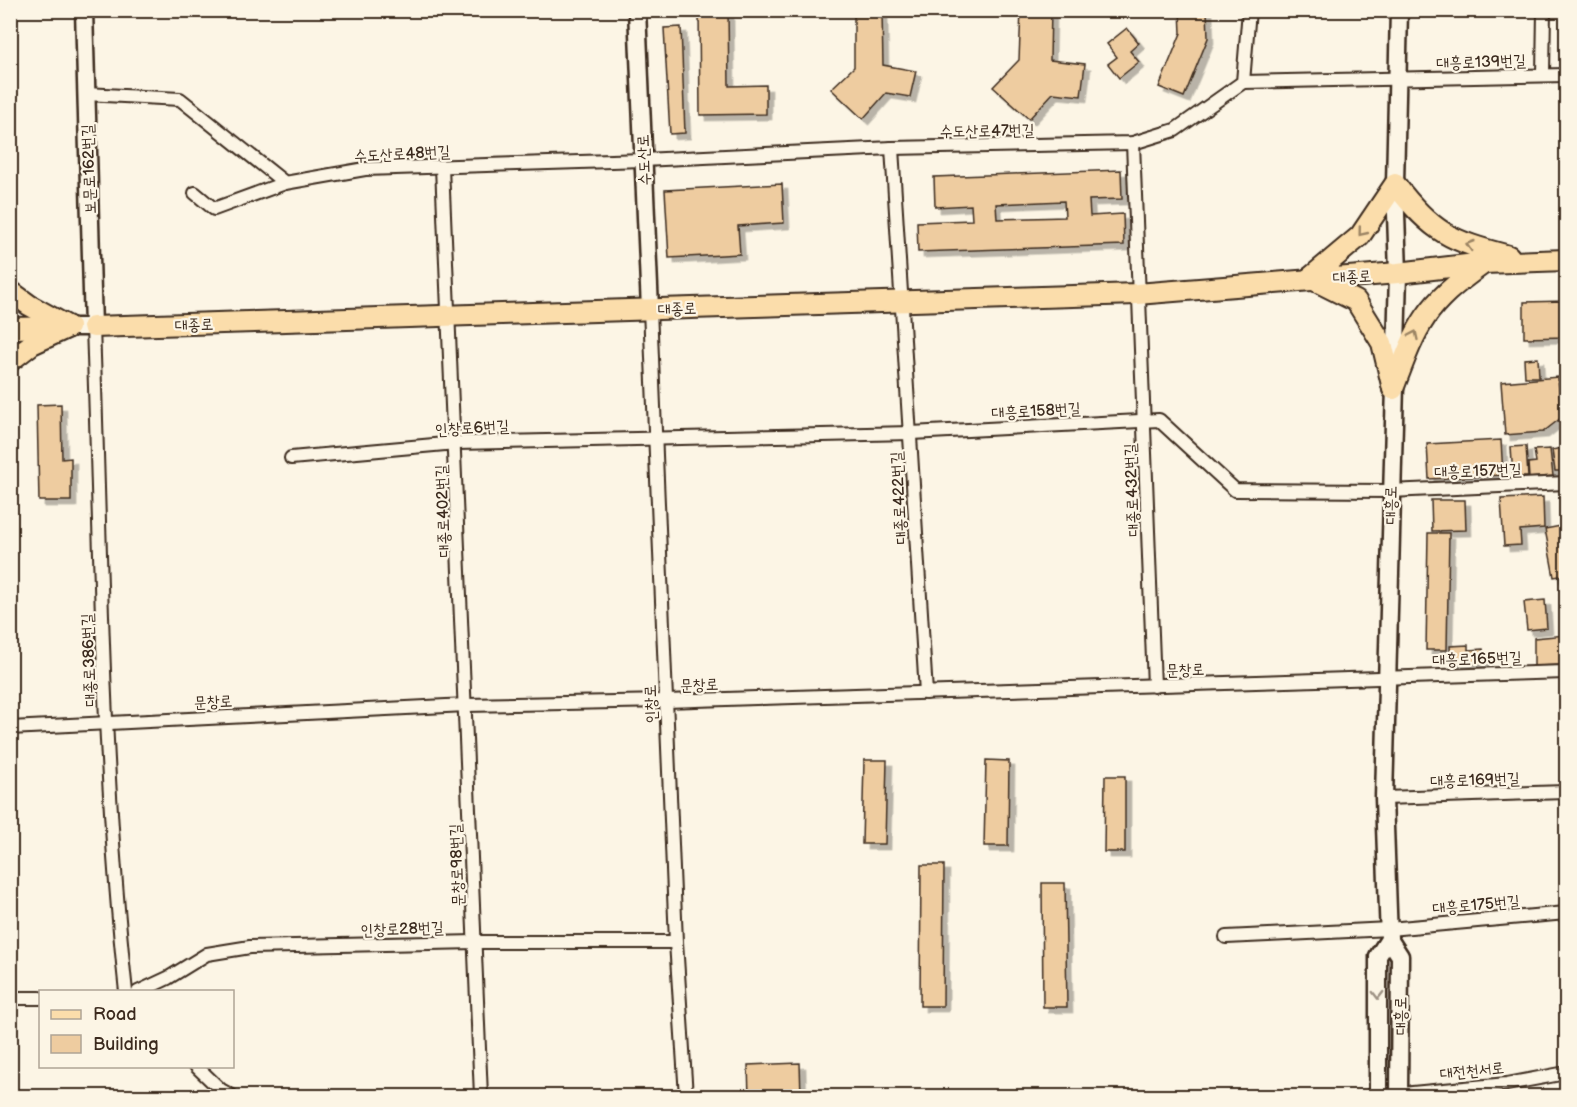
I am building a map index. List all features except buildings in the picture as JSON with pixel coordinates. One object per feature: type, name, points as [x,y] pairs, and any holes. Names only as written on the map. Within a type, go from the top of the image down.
[{"type":"main road","name":"보문로162번길","points":[[84,10],[93,327]]},
{"type":"main road","name":"수도산로","points":[[637,10],[650,309]]},
{"type":"main road","name":"대흥로","points":[[1399,10],[1395,184],[1398,273],[1390,491],[1389,677],[1384,798],[1389,934],[1400,956],[1399,1095]]},
{"type":"main road","points":[[1393,389],[1382,343],[1356,301],[1310,278],[1360,236],[1395,184],[1410,204],[1441,233],[1468,246],[1527,261]]},
{"type":"main road","name":"대종로","points":[[10,328],[1137,294],[1310,278],[1398,273],[1485,263],[1566,260]]},
{"type":"main road","points":[[1393,389],[1415,330],[1434,303],[1485,263]]},
{"type":"main road","points":[[10,291],[29,305],[69,327]]},
{"type":"main road","points":[[10,361],[33,344],[69,327]]},
{"type":"main road","name":"대흥로","points":[[1380,1096],[1378,956],[1389,934]]},
{"type":"street","points":[[1249,10],[1243,81],[1397,80]]},
{"type":"street","points":[[1543,75],[1544,10]]},
{"type":"street","name":"대흥로139번길","points":[[1397,80],[1566,75]]},
{"type":"street","name":"수도산로47번길","points":[[643,160],[892,148],[1133,143],[1175,130],[1243,81]]},
{"type":"street","points":[[86,94],[180,99],[285,183]]},
{"type":"street","points":[[1133,143],[1137,294]]},
{"type":"street","points":[[892,148],[903,301]]},
{"type":"street","name":"수도산로48번길","points":[[285,183],[365,169],[643,160]]},
{"type":"street","points":[[442,168],[450,315]]},
{"type":"street","points":[[195,192],[214,209],[285,183]]},
{"type":"street","name":"대종로432번길","points":[[1137,294],[1146,420],[1154,686]]},
{"type":"street","name":"대종로422번길","points":[[903,301],[926,693]]},
{"type":"street","name":"인창로","points":[[650,309],[676,942],[686,1096]]},
{"type":"street","name":"대종로402번길","points":[[450,315],[466,705]]},
{"type":"street","name":"대종로386번길","points":[[93,327],[107,722],[119,928],[126,990]]},
{"type":"street","name":"대흥로158번길","points":[[655,438],[911,433],[1159,420],[1234,490],[1390,491]]},
{"type":"street","name":"인창로6번길","points":[[291,458],[456,443],[655,438]]},
{"type":"street","name":"대흥로157번길","points":[[1390,491],[1566,483]]},
{"type":"street","name":"대흥로165번길","points":[[1389,677],[1566,672]]},
{"type":"street","name":"문창로","points":[[10,728],[466,705],[666,701],[1389,677]]},
{"type":"street","name":"문창로98번길","points":[[466,705],[481,1096]]},
{"type":"street","name":"대흥로169번길","points":[[1384,798],[1566,792]]},
{"type":"street","name":"대흥로175번길","points":[[1389,934],[1566,913]]},
{"type":"street","points":[[1226,937],[1389,934]]},
{"type":"street","name":"인창로28번길","points":[[142,990],[168,978],[207,954],[250,947],[475,942],[676,942]]},
{"type":"street","points":[[10,998],[39,998]]},
{"type":"street","points":[[198,1068],[221,1090],[232,1096]]},
{"type":"street","name":"대전천서로","points":[[1380,1096],[1507,1084],[1566,1073]]},
{"type":"street","points":[[1485,1096],[1507,1084]]}]
